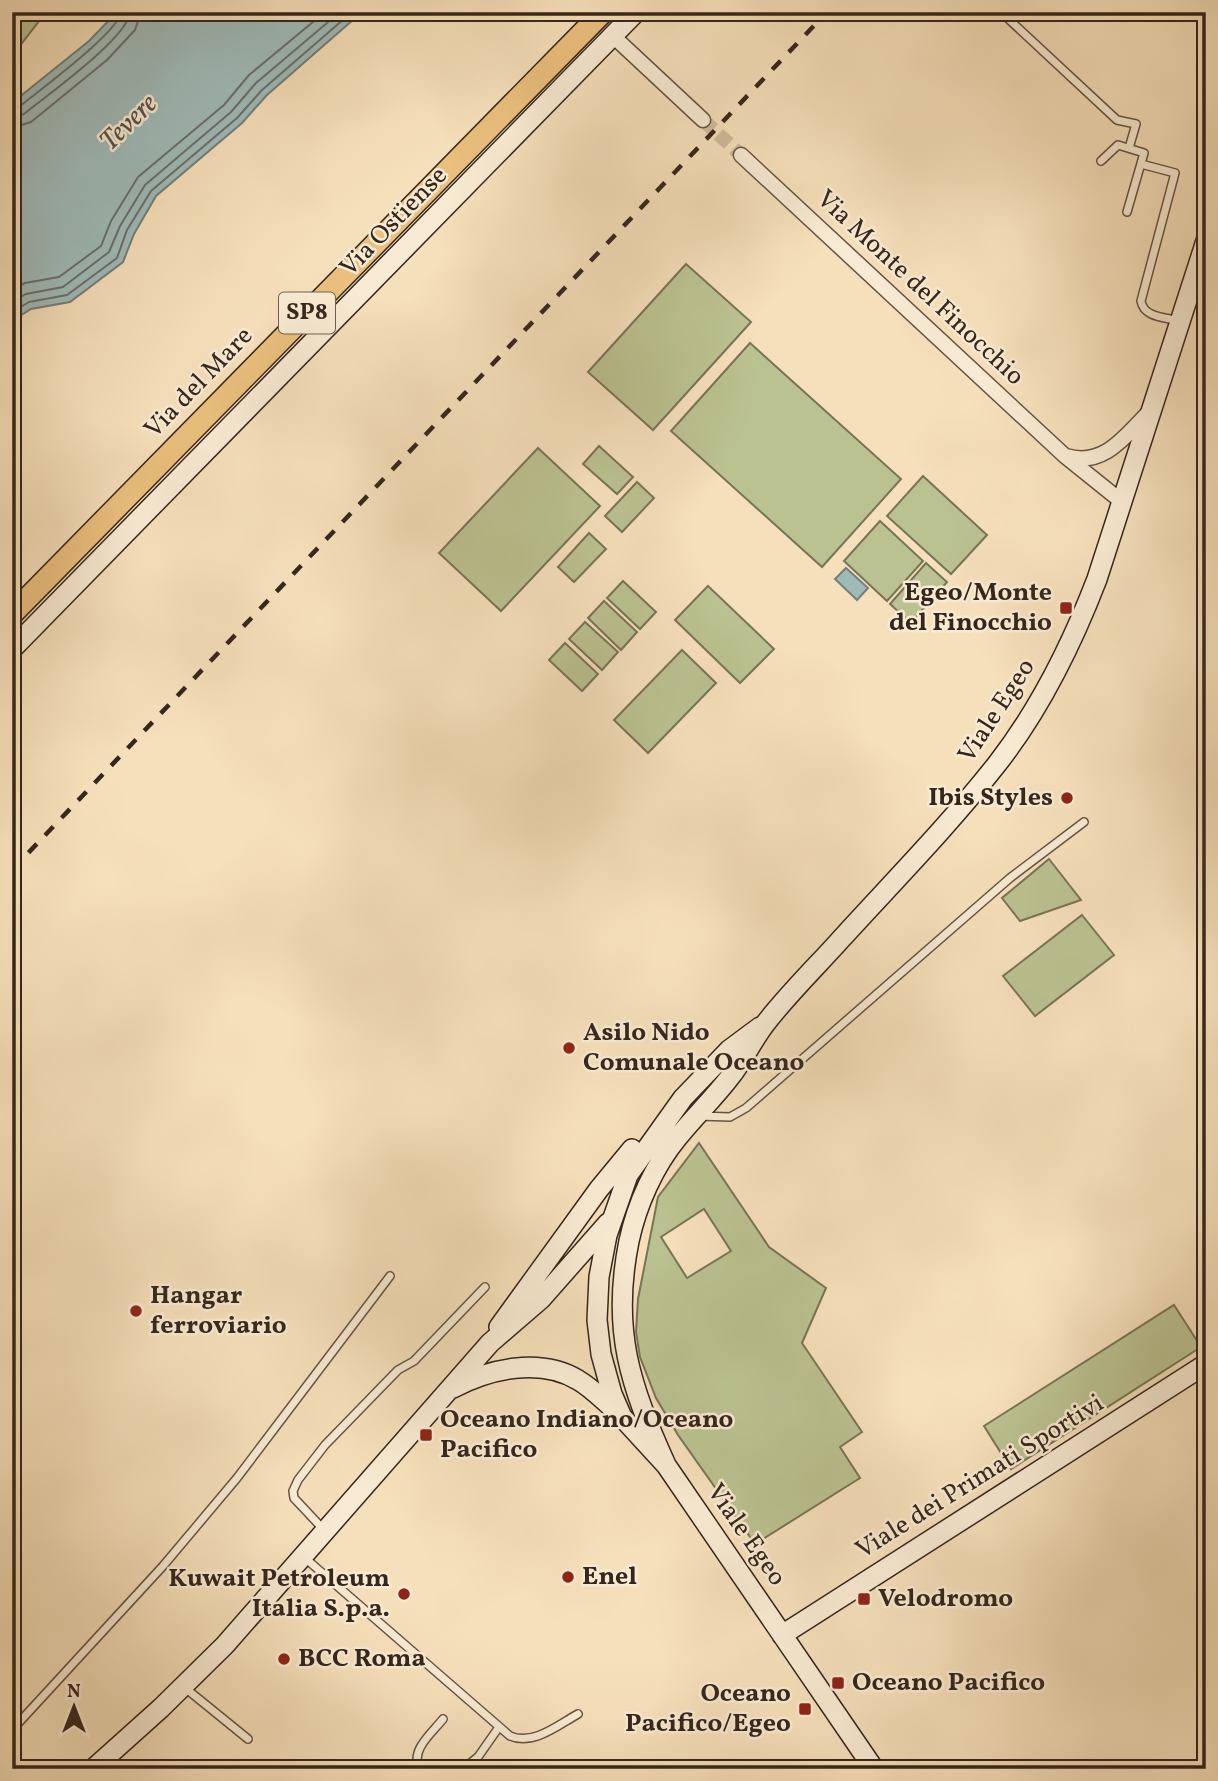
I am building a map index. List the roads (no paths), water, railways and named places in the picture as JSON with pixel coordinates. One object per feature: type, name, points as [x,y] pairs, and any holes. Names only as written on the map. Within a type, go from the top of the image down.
[{"type":"main road","name":"Via del Mare","points":[[12,614],[603,12]]},
{"type":"main road","name":"Via Ostiense","points":[[12,649],[636,12]]},
{"type":"main road","name":"Viale Egeo","points":[[666,1465],[637,1397],[623,1340],[621,1307],[629,1241],[639,1207],[653,1175],[668,1149],[733,1075],[764,1025],[998,763],[1048,685],[1097,579],[1206,241]]},
{"type":"main road","name":"Viale Egeo","points":[[764,1025],[729,1050],[676,1107],[632,1168],[612,1218],[599,1277],[597,1320],[606,1376],[622,1417],[666,1465],[874,1769]]},
{"type":"main road","points":[[490,1343],[518,1298],[570,1232],[599,1189],[657,1122],[676,1107]]},
{"type":"main road","name":"Viale Egeo","points":[[612,1218],[653,1175]]},
{"type":"main road","points":[[570,1232],[594,1217],[602,1216],[612,1218],[620,1225],[629,1241]]},
{"type":"main road","points":[[93,1769],[184,1687],[225,1645],[490,1343],[541,1299],[612,1218]]},
{"type":"main road","name":"Viale dei Primati Sportivi","points":[[782,1635],[1206,1364]]},
{"type":"main road","points":[[446,1392],[467,1381],[501,1370],[549,1371],[580,1381],[622,1417]]},
{"type":"street","points":[[613,36],[703,120]]},
{"type":"street","name":"Via Monte del Finocchio","points":[[741,155],[1065,456],[1121,501]]},
{"type":"street","points":[[1065,456],[1080,460],[1099,457],[1120,441],[1151,410]]},
{"type":"lane","points":[[1001,12],[1117,120],[1136,124],[1129,148]]},
{"type":"lane","points":[[1101,161],[1118,145],[1144,153],[1127,212]]},
{"type":"lane","points":[[1141,164],[1175,173],[1141,301],[1142,308],[1147,313],[1180,321]]},
{"type":"lane","points":[[696,1116],[723,1118],[736,1115],[746,1108],[1010,878],[1084,822]]},
{"type":"lane","points":[[12,1730],[163,1566],[229,1488],[390,1276]]},
{"type":"lane","points":[[324,1531],[294,1498],[293,1491],[298,1480],[334,1435],[398,1370],[414,1361],[485,1287]]},
{"type":"lane","points":[[303,1556],[515,1738],[527,1739],[578,1714]]},
{"type":"lane","points":[[184,1687],[248,1739]]},
{"type":"lane","points":[[420,1769],[416,1762],[417,1753],[443,1719]]},
{"type":"lane","points":[[463,1769],[478,1757],[499,1727]]},
{"type":"water","name":"Tevere","points":[[117,12],[362,12],[267,95],[242,123],[156,196],[134,234],[123,262],[70,302],[31,309],[12,321],[12,103],[89,41]]},
{"type":"water","points":[[846,568],[868,588],[857,600],[835,579]]},
{"type":"tunnel","points":[[703,120],[741,155]]},
{"type":"railway","points":[[12,870],[827,12]]},
{"type":"place","name":"Egeo/Monte del Finocchio","points":[[1066,608]]},
{"type":"place","name":"Ibis Styles","points":[[1067,798]]},
{"type":"place","name":"Asilo Nido Comunale Oceano","points":[[569,1048]]},
{"type":"place","name":"Hangar ferroviario","points":[[136,1311]]},
{"type":"place","name":"Oceano Indiano/Oceano Pacifico","points":[[426,1435]]},
{"type":"place","name":"Enel","points":[[568,1577]]},
{"type":"place","name":"Kuwait Petroleum Italia S.p.a.","points":[[404,1594]]},
{"type":"place","name":"Velodromo","points":[[864,1599]]},
{"type":"place","name":"BCC Roma","points":[[284,1659]]},
{"type":"place","name":"Oceano Pacifico","points":[[838,1683]]},
{"type":"place","name":"Oceano Pacifico/Egeo","points":[[805,1709]]}]
